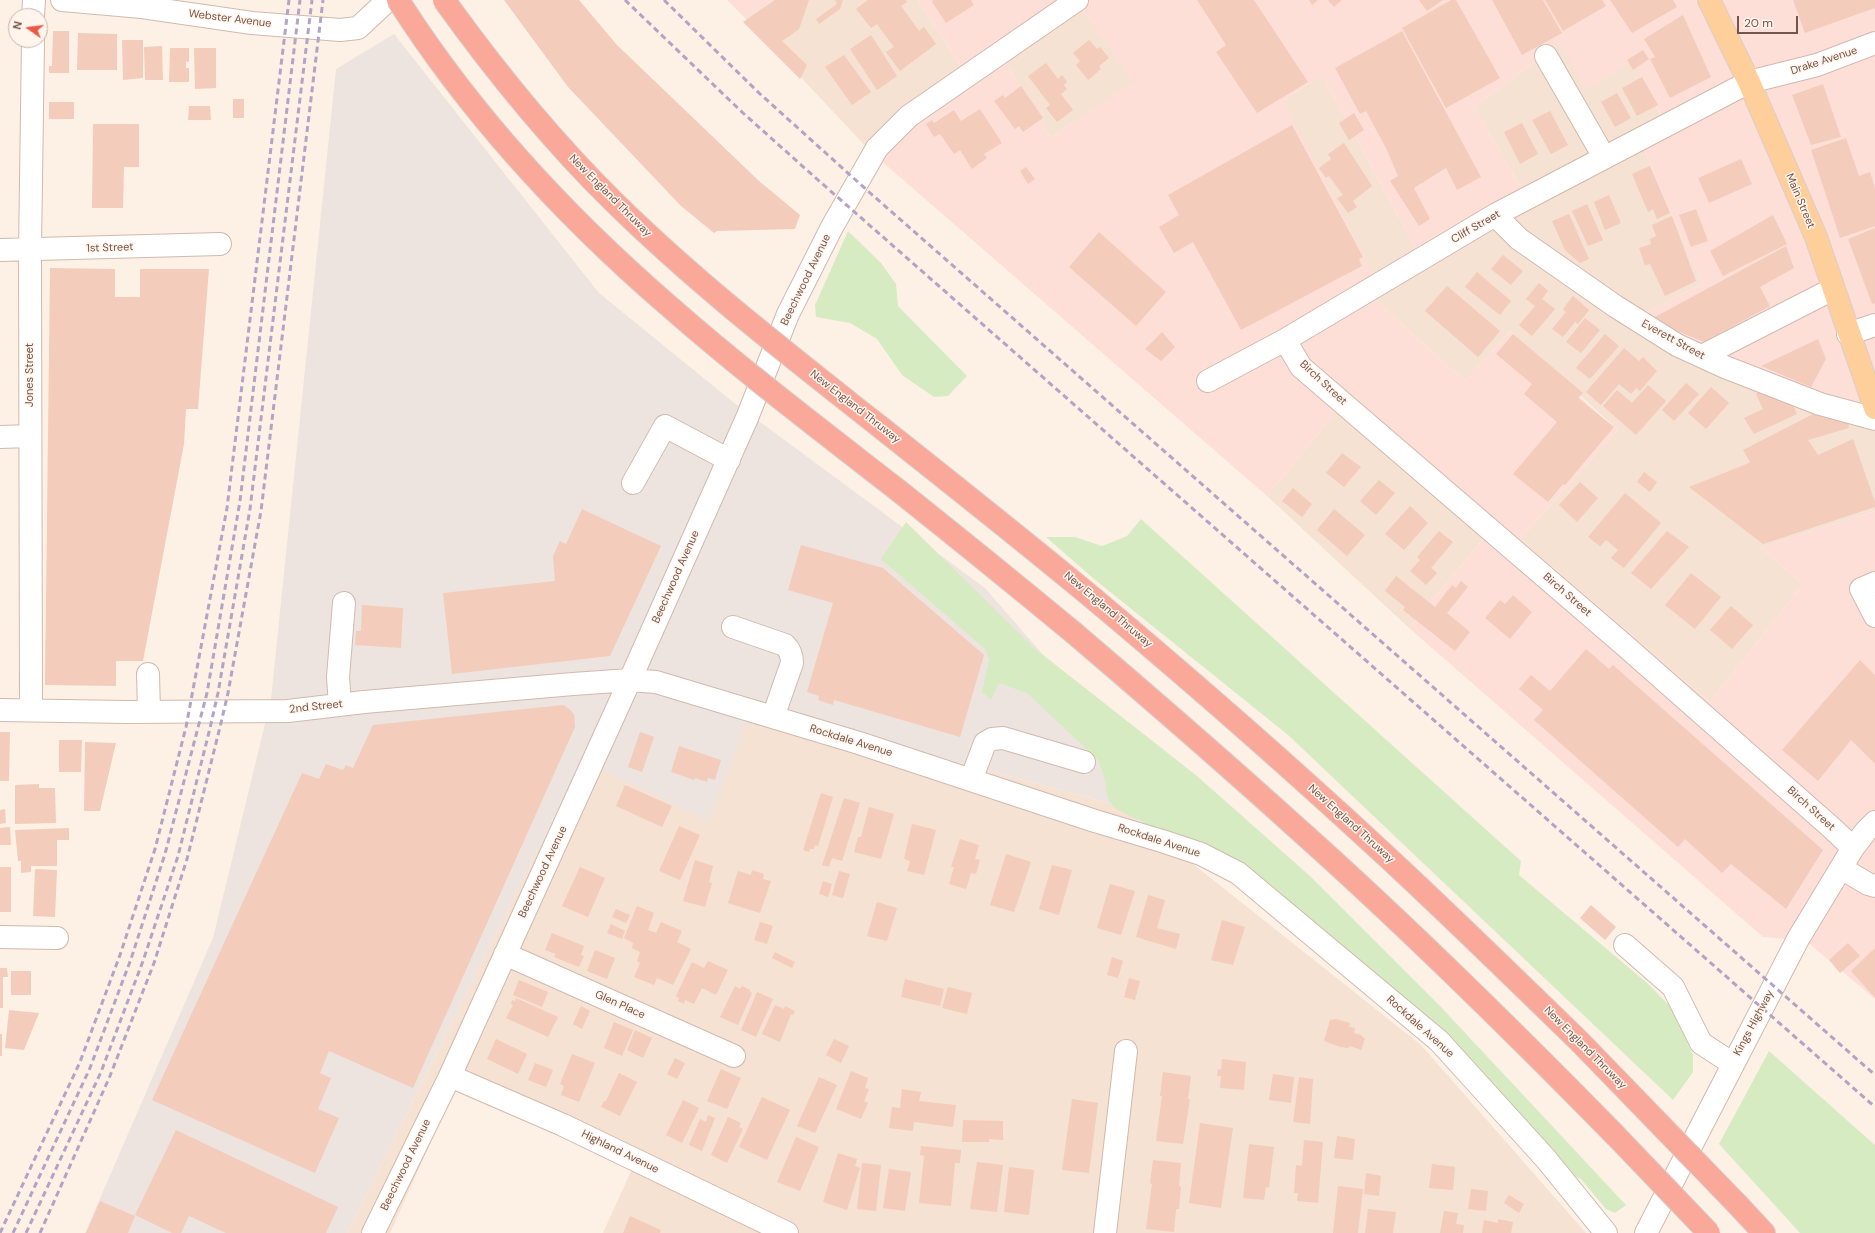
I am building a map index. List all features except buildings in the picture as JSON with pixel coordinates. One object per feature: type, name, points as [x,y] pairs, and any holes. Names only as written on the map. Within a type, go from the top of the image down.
[{"type":"highway","points":[[398,0],[440,59],[489,123],[544,185],[614,257],[727,355],[966,544],[1074,633],[1298,829],[1460,980],[1560,1079],[1709,1233]]},
{"type":"highway","name":"New England Thruway","points":[[444,0],[512,89],[561,147],[612,200],[666,252],[751,324],[1094,599],[1336,809],[1580,1042],[1764,1233]]},
{"type":"highway","points":[[1616,1136],[1688,1233]]},
{"type":"main road","name":"Main Street","points":[[1709,0],[1749,82],[1816,237],[1848,334],[1875,408]]},
{"type":"street","name":"Webster Avenue","points":[[62,0],[142,7],[252,23],[340,30],[358,28],[388,0]]},
{"type":"street","name":"Beechwood Avenue","points":[[373,1233],[450,1076],[630,680],[729,460],[788,314],[832,227],[877,148],[909,116],[1077,0]]},
{"type":"street","name":"Drake Avenue","points":[[1749,82],[1817,66],[1875,43]]},
{"type":"street","name":"Jones Street","points":[[31,710],[30,250],[33,48]]},
{"type":"street","points":[[1546,56],[1604,157]]},
{"type":"street","name":"Cliff Street","points":[[1208,381],[1285,340],[1495,215],[1749,82]]},
{"type":"street","name":"Everett Street","points":[[1495,215],[1519,239],[1615,306],[1677,345],[1725,367],[1820,404],[1875,419]]},
{"type":"street","name":"1st Street","points":[[0,250],[220,244]]},
{"type":"street","points":[[1702,356],[1833,289]]},
{"type":"street","points":[[1848,334],[1875,325]]},
{"type":"street","name":"Birch Street","points":[[1285,340],[1301,367],[1624,644],[1833,828],[1853,848]]},
{"type":"street","points":[[633,484],[665,426],[729,460]]},
{"type":"street","points":[[0,437],[30,436]]},
{"type":"street","points":[[1875,583],[1861,589],[1875,616]]},
{"type":"street","points":[[340,705],[338,677],[344,603]]},
{"type":"street","points":[[732,627],[785,645],[789,648],[792,655],[792,662],[773,717]]},
{"type":"street","points":[[148,674],[149,712]]},
{"type":"street","name":"2nd Street","points":[[0,710],[149,712],[288,711],[340,705],[630,680]]},
{"type":"street","name":"Rockdale Avenue","points":[[630,680],[656,682],[773,717],[1201,854],[1238,873],[1439,1041],[1541,1153],[1606,1233]]},
{"type":"street","points":[[971,780],[986,743],[992,739],[1003,738],[1084,762]]},
{"type":"street","name":"Kings Highway","points":[[1646,1233],[1798,939],[1853,848],[1875,822]]},
{"type":"street","points":[[1841,868],[1868,884],[1875,886]]},
{"type":"street","points":[[0,937],[57,938]]},
{"type":"street","points":[[1625,945],[1673,987],[1701,1043],[1733,1064]]},
{"type":"street","name":"Glen Place","points":[[505,954],[734,1056]]},
{"type":"street","points":[[1105,1233],[1126,1051]]},
{"type":"street","name":"Highland Avenue","points":[[450,1076],[563,1125],[787,1233]]},
{"type":"shaded area","points":[[727,0],[773,0],[745,18]]},
{"type":"shaded area","points":[[773,0],[918,0],[964,72],[871,152],[745,18]]},
{"type":"shaded area","points":[[918,0],[1070,0],[998,49],[1050,138],[1133,82],[1076,0],[1875,0],[1875,414],[1714,356],[1644,313],[1702,284],[1641,143],[1668,129],[1633,61],[1587,90],[1560,43],[1474,107],[1525,194],[1418,253],[1322,75],[1283,101],[1375,278],[1360,286],[1465,381],[1510,331],[1597,413],[1618,430],[1520,539],[1710,702],[1803,584],[1760,548],[1875,511],[1875,999],[1806,941],[1763,937],[1409,628],[1490,531],[1345,401],[1267,496],[871,152],[964,72]]},
{"type":"shaded area","points":[[1076,0],[1134,82],[1050,138],[998,49]]},
{"type":"shaded area","points":[[394,34],[599,293],[733,402],[985,588],[1138,764],[1120,806],[752,707],[709,821],[582,761],[347,1233],[85,1233],[213,938],[271,699],[336,69]]},
{"type":"shaded area","points":[[1560,43],[1633,60],[1668,130],[1641,143],[1702,284],[1644,313],[1875,414],[1875,511],[1760,548],[1803,584],[1710,702],[1520,539],[1618,430],[1510,331],[1465,381],[1360,286],[1283,101],[1322,75],[1418,253],[1525,194],[1474,107]]},
{"type":"shaded area","points":[[1345,401],[1490,531],[1409,628],[1267,496]]},
{"type":"shaded area","points":[[752,707],[1120,806],[1421,1045],[1586,1233],[603,1233],[632,1169],[455,1089],[390,1233],[347,1233],[582,761]]},
{"type":"green space","points":[[848,231],[881,263],[896,284],[898,306],[967,376],[948,396],[934,397],[902,375],[877,339],[850,323],[816,317],[815,305]]},
{"type":"green space","points":[[1141,519],[1521,861],[1519,875],[1647,983],[1671,1007],[1693,1055],[1693,1072],[1673,1100],[1288,735],[1094,579],[1046,537],[1075,537],[1102,546],[1127,536]]},
{"type":"green space","points":[[906,522],[1033,647],[1197,776],[1310,876],[1441,1007],[1626,1205],[1615,1213],[1606,1209],[1581,1179],[1564,1173],[1400,1002],[1283,896],[1113,807],[1107,796],[1105,779],[1098,760],[1027,693],[999,683],[991,700],[982,692],[989,660],[985,649],[881,559]]},
{"type":"green space","points":[[1769,1051],[1875,1145],[1875,1233],[1800,1233],[1719,1144]]},
{"type":"railway","points":[[0,1233],[80,1062],[120,955],[155,849],[186,727],[227,508],[289,0]]},
{"type":"railway","points":[[13,1233],[90,1068],[131,959],[165,854],[207,693],[240,501],[300,0]]},
{"type":"railway","points":[[26,1233],[101,1072],[143,961],[178,856],[210,728],[218,693],[250,509],[312,0]]},
{"type":"railway","points":[[40,1233],[110,1076],[154,963],[187,859],[228,693],[261,511],[323,0]]},
{"type":"railway","points":[[625,0],[743,113],[818,180],[1875,1107]]},
{"type":"railway","points":[[664,0],[759,93],[869,192],[1875,1075]]}]
